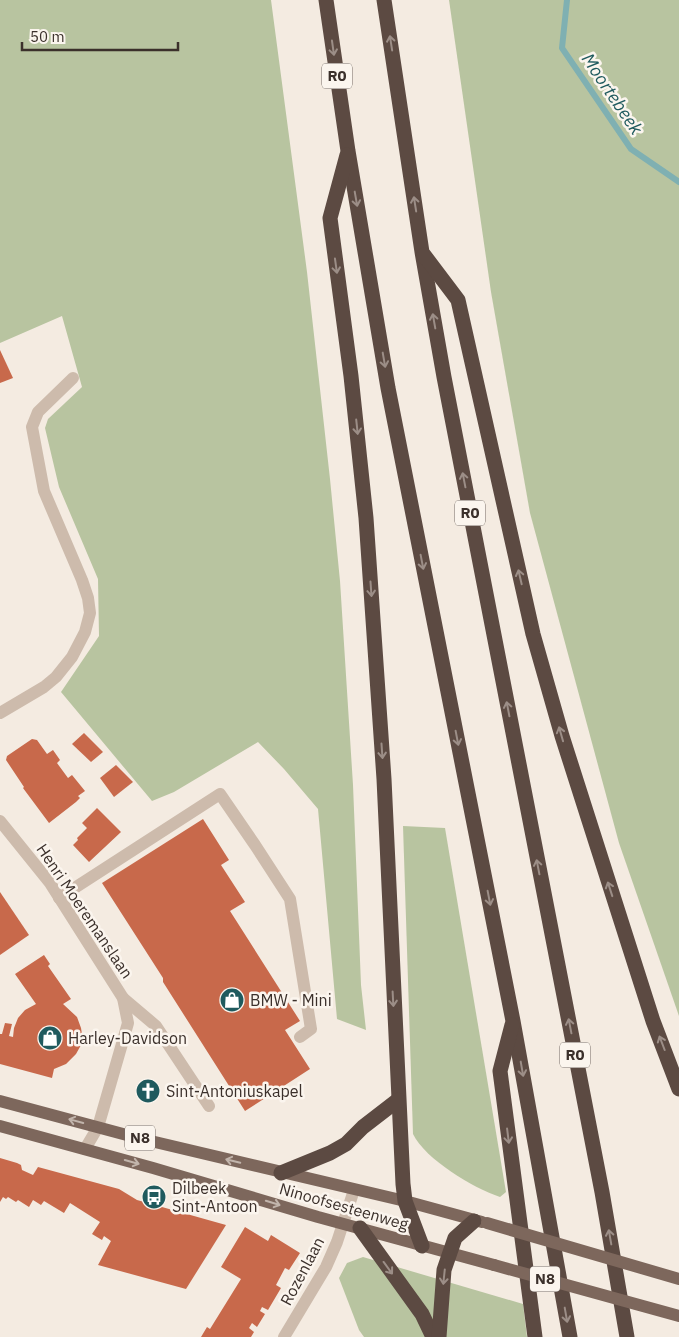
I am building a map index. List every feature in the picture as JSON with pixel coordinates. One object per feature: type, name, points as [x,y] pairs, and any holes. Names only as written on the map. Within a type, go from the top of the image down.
[{"type":"highway","name":"R0","points":[[326,0],[348,151],[388,388],[513,1021],[570,1337]]},
{"type":"highway","name":"R0","points":[[384,0],[422,252],[457,444],[602,1192],[627,1337]]},
{"type":"highway","points":[[348,151],[330,218],[351,376],[366,518],[384,779],[398,1100],[405,1202],[422,1246]]},
{"type":"highway","points":[[422,252],[458,300],[534,634],[562,736],[653,1021],[679,1088]]},
{"type":"highway","points":[[513,1021],[500,1071],[535,1337]]},
{"type":"highway","points":[[281,1173],[330,1153],[346,1144],[363,1127],[398,1100]]},
{"type":"highway","points":[[439,1337],[444,1270],[455,1238],[480,1222]]},
{"type":"highway","points":[[360,1228],[422,1314],[433,1337]]},
{"type":"main road","name":"Ninoofsesteenweg","points":[[0,1101],[281,1173],[405,1202],[679,1279]]},
{"type":"main road","name":"Ninoofsesteenweg","points":[[0,1126],[450,1254],[494,1264],[679,1316]]},
{"type":"street","points":[[0,712],[44,687],[56,677],[72,657],[85,632],[90,613],[88,598],[82,580],[44,491],[32,427],[38,412],[73,378]]},
{"type":"street","points":[[59,898],[220,794],[290,899],[311,1029],[300,1037]]},
{"type":"street","name":"Henri Moeremanslaan","points":[[0,821],[33,861],[59,898],[123,998],[156,1026],[210,1106]]},
{"type":"street","name":"Henri Moeremanslaan","points":[[85,1149],[98,1127],[128,1023],[123,998]]},
{"type":"street","name":"Rozenlaan","points":[[284,1337],[326,1266],[354,1190]]},
{"type":"green space","points":[[0,0],[271,0],[307,272],[340,581],[353,785],[361,985],[366,1030],[337,1019],[318,809],[284,769],[258,742],[174,792],[152,801],[61,692],[99,636],[98,579],[59,487],[45,428],[48,419],[82,387],[62,316],[0,343]]},
{"type":"green space","points":[[449,0],[679,0],[679,1016],[619,843],[530,513],[491,292]]},
{"type":"green space","points":[[403,826],[445,828],[506,1192],[500,1197],[477,1187],[451,1172],[419,1144],[413,1134]]},
{"type":"green space","points":[[363,1257],[523,1304],[527,1337],[364,1337],[359,1330],[339,1278],[347,1263]]},
{"type":"building","points":[[0,350],[13,378],[0,383]]},
{"type":"building","points":[[84,733],[103,752],[91,762],[72,744]]},
{"type":"building","points":[[32,739],[37,740],[47,754],[53,750],[60,760],[57,763],[68,778],[72,775],[85,791],[78,796],[80,798],[76,802],[49,823],[23,788],[6,760],[7,756]]},
{"type":"building","points":[[116,765],[133,782],[114,797],[100,778]]},
{"type":"building","points":[[97,808],[121,832],[89,862],[73,845],[87,828],[82,823]]},
{"type":"building","name":"BMW - Mini","points":[[203,819],[229,860],[221,865],[245,902],[230,911],[300,1021],[285,1030],[310,1069],[245,1111],[102,883]]},
{"type":"building","points":[[0,892],[29,935],[0,955]]},
{"type":"building","points":[[44,955],[50,964],[48,966],[71,999],[63,1004],[77,1017],[82,1034],[81,1045],[76,1054],[66,1064],[54,1069],[52,1078],[0,1064],[0,1034],[2,1034],[5,1023],[12,1024],[9,1036],[13,1037],[18,1018],[25,1010],[36,1004],[15,974]]},
{"type":"building","points":[[0,1158],[21,1165],[22,1170],[33,1175],[38,1167],[119,1189],[137,1200],[226,1225],[186,1289],[98,1265],[111,1241],[104,1236],[102,1240],[92,1234],[100,1222],[70,1203],[64,1213],[44,1201],[41,1205],[33,1200],[29,1207],[18,1200],[16,1202],[8,1197],[6,1199],[3,1197],[0,1202]]},
{"type":"building","points":[[245,1227],[268,1241],[271,1235],[300,1253],[289,1270],[285,1268],[276,1285],[281,1288],[268,1310],[262,1307],[260,1311],[265,1314],[257,1327],[252,1323],[249,1328],[254,1332],[251,1337],[201,1337],[207,1327],[210,1329],[241,1279],[221,1267]]},
{"type":"waterway","name":"Moortebeek","points":[[567,0],[562,48],[631,149],[679,182]]},
{"type":"place","name":"BMW - Mini","points":[[232,1000]]},
{"type":"place","name":"Harley-Davidson","points":[[50,1038]]},
{"type":"place","name":"Sint-Antoniuskapel","points":[[148,1091]]},
{"type":"place","name":"Dilbeek Sint-Antoon","points":[[154,1197]]}]
